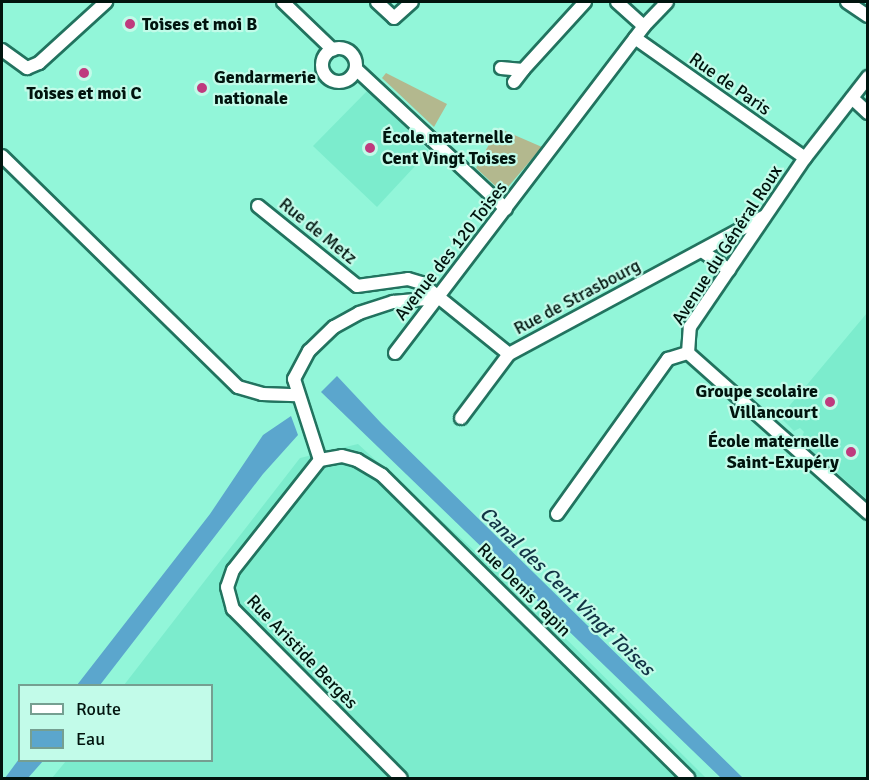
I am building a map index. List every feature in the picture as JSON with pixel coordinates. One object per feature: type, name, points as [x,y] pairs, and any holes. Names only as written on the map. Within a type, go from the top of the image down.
[{"type":"street","points":[[2,50],[16,64],[27,68],[33,66],[106,2]]},
{"type":"street","points":[[283,2],[333,50],[350,52],[356,69],[506,209]]},
{"type":"street","points":[[376,2],[394,18],[412,2]]},
{"type":"street","points":[[514,82],[585,2]]},
{"type":"street","points":[[617,2],[644,26]]},
{"type":"street","name":"Avenue des 120 Toises","points":[[395,353],[644,26],[667,2]]},
{"type":"street","points":[[848,2],[867,16]]},
{"type":"street","name":"Rue de Paris","points":[[635,38],[805,158]]},
{"type":"street","points":[[333,50],[322,63],[327,77],[344,81],[356,69]]},
{"type":"street","points":[[501,68],[523,70]]},
{"type":"street","name":"Avenue du Général Roux","points":[[557,514],[668,359],[688,353],[690,327],[805,158],[867,77]]},
{"type":"street","points":[[852,98],[867,113]]},
{"type":"street","points":[[2,156],[238,387],[262,394],[297,395]]},
{"type":"street","name":"Rue de Metz","points":[[258,206],[357,285],[408,279],[421,283],[509,354]]},
{"type":"street","name":"Rue de Strasbourg","points":[[461,418],[509,354],[767,215]]},
{"type":"street","points":[[702,251],[729,270]]},
{"type":"street","points":[[320,460],[297,395],[296,369],[309,351],[333,327],[359,313],[393,302],[437,298]]},
{"type":"street","points":[[688,353],[867,513]]},
{"type":"street","name":"Rue Denis Papin","points":[[320,460],[342,456],[357,459],[382,475],[688,778]]},
{"type":"street","name":"Rue Aristide Bergès","points":[[320,460],[233,570],[227,587],[233,609],[402,778]]},
{"type":"shaded area","points":[[386,73],[447,104],[434,127],[382,78]]},
{"type":"shaded area","name":"École maternelle Cent Vingt Toises","points":[[368,90],[429,151],[377,207],[313,146]]},
{"type":"shaded area","points":[[498,128],[542,147],[503,193],[476,168]]},
{"type":"shaded area","name":"Groupe scolaire Villancourt","points":[[867,313],[867,499],[800,441],[804,432],[800,428],[794,431],[780,417]]},
{"type":"shaded area","points":[[358,444],[513,586],[706,778],[52,778],[65,762],[213,762],[213,684],[125,684],[300,458]]},
{"type":"water","points":[[337,376],[382,424],[743,778],[721,778],[321,392]]},
{"type":"water","points":[[291,416],[298,435],[263,474],[101,684],[78,684],[210,514],[263,435]]},
{"type":"water","points":[[18,760],[42,762],[28,778],[5,778]]},
{"type":"place","name":"Toises et moi B","points":[[130,24]]},
{"type":"place","name":"Toises et moi C","points":[[84,73]]},
{"type":"place","name":"Gendarmerie nationale","points":[[202,88]]},
{"type":"place","name":"École maternelle Cent Vingt Toises","points":[[370,148]]},
{"type":"place","name":"Groupe scolaire Villancourt","points":[[830,402]]},
{"type":"place","name":"École maternelle Saint-Exupéry","points":[[851,452]]},
{"type":"water label","name":"Canal des Cent Vingt Toises","points":[[567,591]]}]
